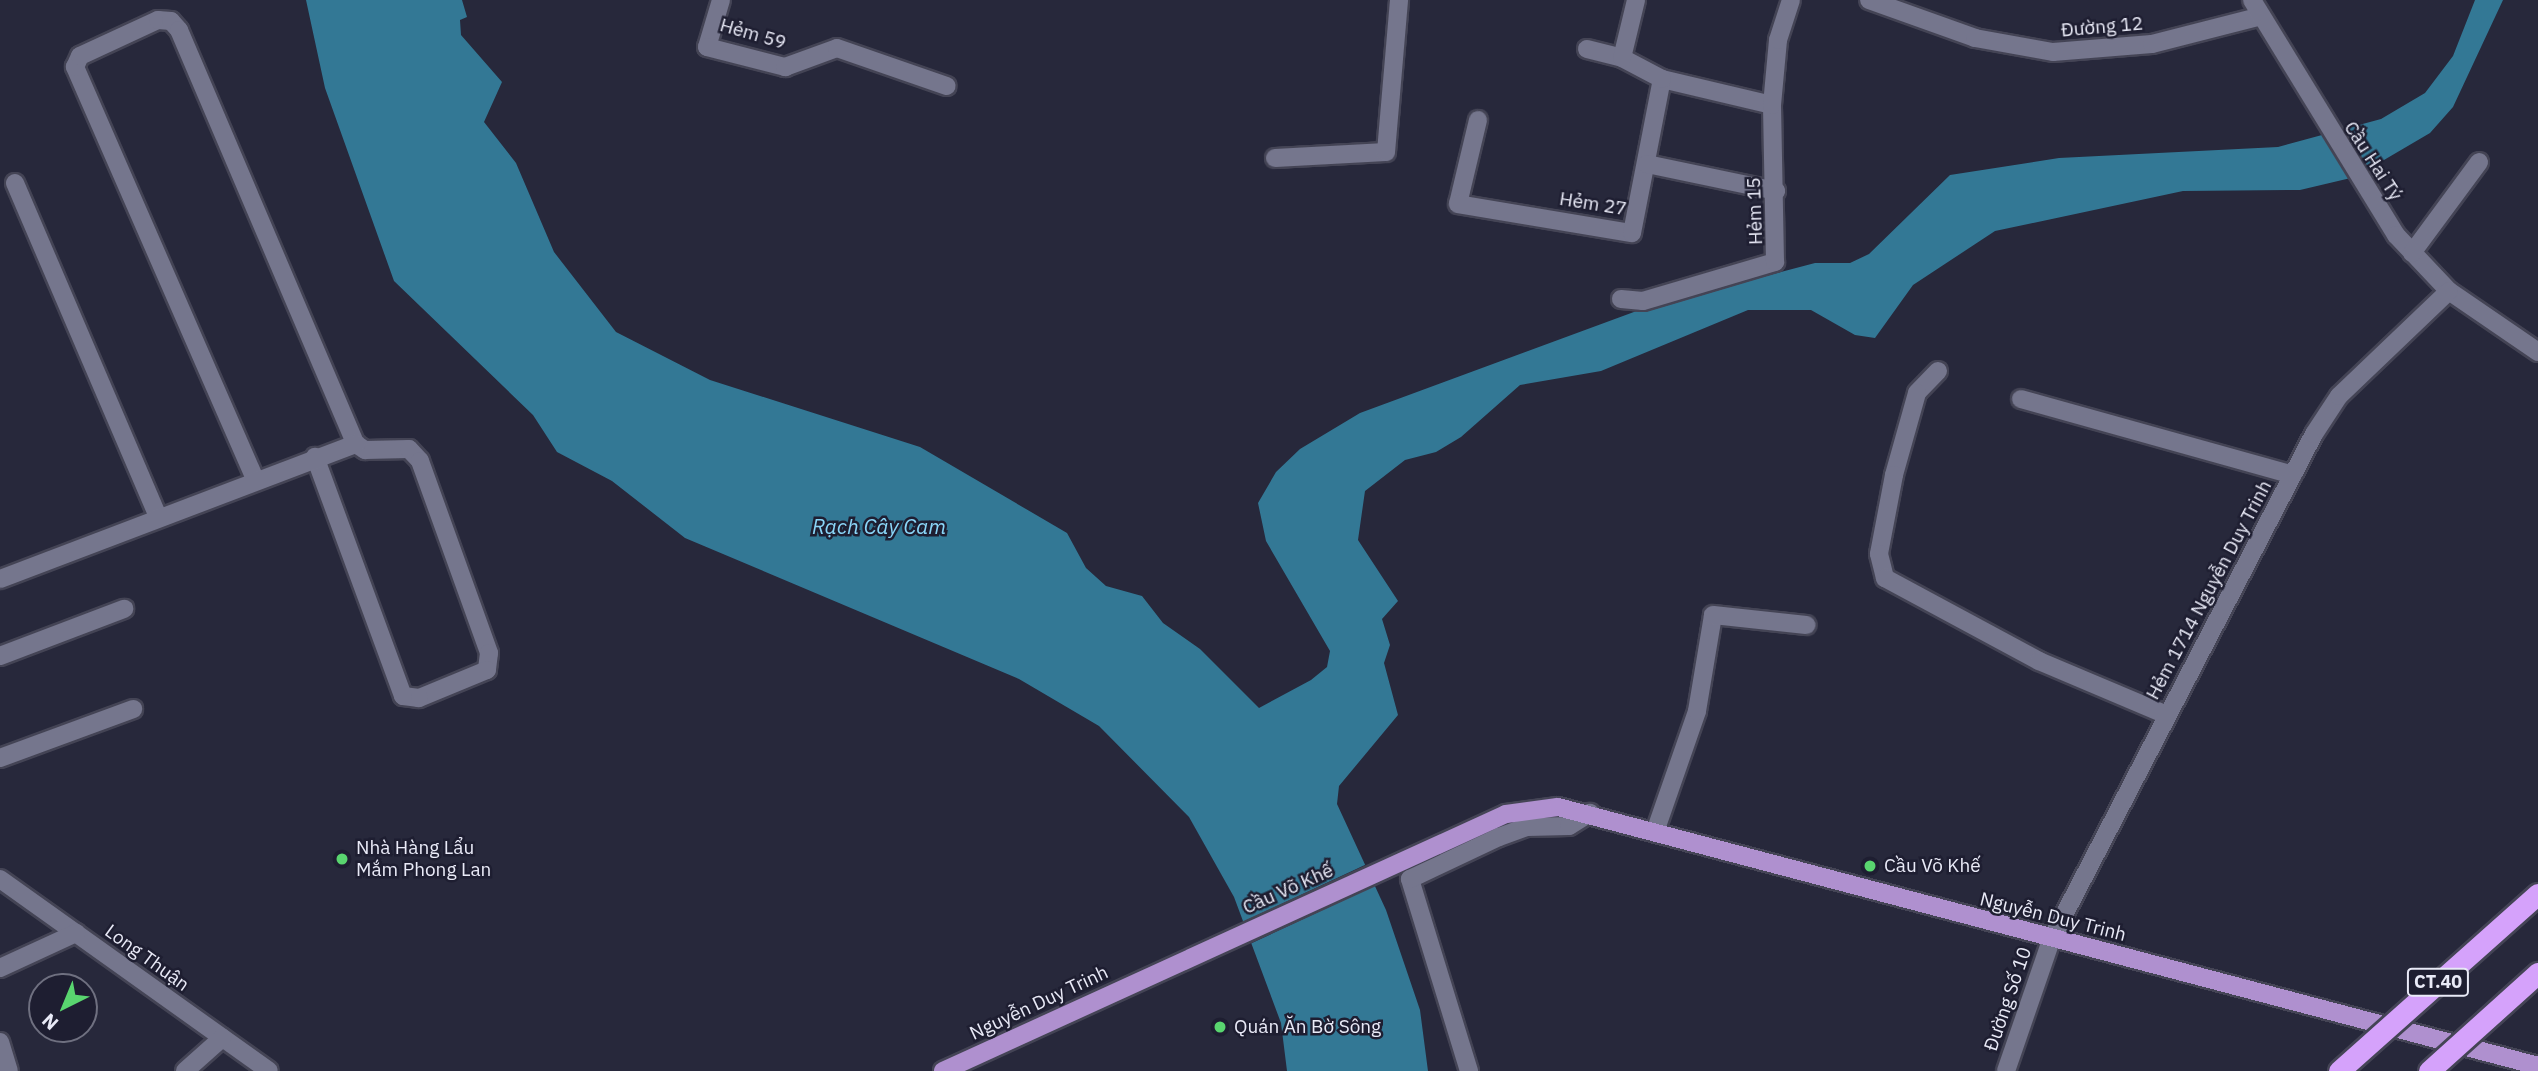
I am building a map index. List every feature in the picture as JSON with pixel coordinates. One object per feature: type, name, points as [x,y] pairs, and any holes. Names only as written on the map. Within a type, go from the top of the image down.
[{"type":"highway","name":"CT.40","points":[[2339,1071],[2538,894]]},
{"type":"highway","name":"CT.40","points":[[2429,1071],[2538,972]]},
{"type":"main road","name":"Nguyễn Duy Trinh","points":[[1558,807],[1656,829],[2051,940],[2538,1069]]},
{"type":"main road","name":"Cầu Võ Khế","points":[[1154,973],[1506,814],[1558,807]]},
{"type":"main road","name":"Nguyễn Duy Trinh","points":[[943,1071],[1154,973]]},
{"type":"street","name":"Hẻm 59","points":[[721,0],[707,47],[785,67],[837,48],[947,86]]},
{"type":"street","points":[[1275,158],[1386,152],[1399,0]]},
{"type":"street","points":[[1622,58],[1636,0]]},
{"type":"street","name":"Hẻm 15","points":[[1621,299],[1643,301],[1770,267],[1778,251],[1772,105],[1778,40],[1791,0]]},
{"type":"street","name":"Đường 12","points":[[1869,0],[1975,38],[2053,52],[2152,44],[2255,8]]},
{"type":"street","name":"Cầu Hai Tý","points":[[2255,8],[2315,109],[2396,235],[2449,291],[2538,352]]},
{"type":"street","points":[[255,479],[75,67],[80,56],[158,20],[172,21],[179,30],[356,444],[365,450],[409,449],[420,461],[489,653],[487,670],[472,679],[419,698],[403,696],[315,457]]},
{"type":"street","points":[[1587,49],[1622,58],[1662,79],[1772,105]]},
{"type":"street","name":"Hẻm 27","points":[[1478,120],[1458,204],[1632,233],[1662,79]]},
{"type":"street","points":[[2412,253],[2479,162]]},
{"type":"street","points":[[1647,164],[1776,191]]},
{"type":"street","points":[[15,183],[158,516]]},
{"type":"street","name":"Hẻm 1714 Nguyễn Duy Trinh","points":[[2051,940],[2293,475],[2339,396],[2449,291]]},
{"type":"street","points":[[1938,371],[1917,393],[1894,475],[1879,554],[1885,579],[2039,661],[2167,715]]},
{"type":"street","points":[[2021,399],[2293,475]]},
{"type":"street","points":[[0,579],[255,479],[356,444]]},
{"type":"street","points":[[0,656],[124,609]]},
{"type":"street","points":[[1656,829],[1705,683],[1713,615],[1806,625]]},
{"type":"street","points":[[0,758],[133,709]]},
{"type":"street","points":[[1469,1071],[1410,879],[1527,827],[1569,826],[1590,813]]},
{"type":"street","name":"Long Thuận","points":[[0,879],[269,1071]]},
{"type":"street","points":[[0,968],[76,933]]},
{"type":"street","name":"Đường Số 10","points":[[2006,1071],[2051,940]]},
{"type":"street","points":[[185,1071],[222,1038]]},
{"type":"street","points":[[0,1042],[9,1071]]},
{"type":"water","name":"Rạch Cây Cam","points":[[306,0],[462,0],[467,17],[460,20],[461,35],[502,82],[484,122],[516,163],[554,252],[616,332],[710,380],[920,447],[1067,533],[1086,568],[1106,586],[1142,596],[1163,623],[1200,649],[1259,708],[1311,680],[1327,667],[1330,651],[1266,541],[1258,503],[1276,472],[1300,449],[1360,413],[1642,309],[1815,263],[1850,263],[1869,254],[1950,175],[2059,158],[2278,147],[2381,119],[2425,93],[2453,56],[2475,0],[2503,0],[2453,107],[2430,133],[2355,177],[2300,190],[2183,191],[1995,231],[1913,285],[1875,338],[1855,335],[1811,310],[1748,310],[1601,371],[1520,385],[1461,437],[1436,452],[1405,460],[1365,491],[1358,540],[1398,601],[1382,619],[1390,645],[1384,663],[1398,715],[1339,786],[1337,804],[1386,910],[1420,1010],[1428,1071],[1287,1071],[1281,1023],[1234,897],[1189,817],[1099,726],[1019,679],[685,538],[612,481],[557,452],[533,415],[394,281],[325,88]]},
{"type":"pier","points":[[1367,864],[1377,885],[1250,944],[1240,923]]},
{"type":"place","name":"Nhà Hàng Lẩu Mắm Phong Lan","points":[[342,859]]},
{"type":"place","name":"Cầu Võ Khế","points":[[1870,866]]},
{"type":"place","name":"Quán Ăn Bờ Sông","points":[[1220,1027]]}]
